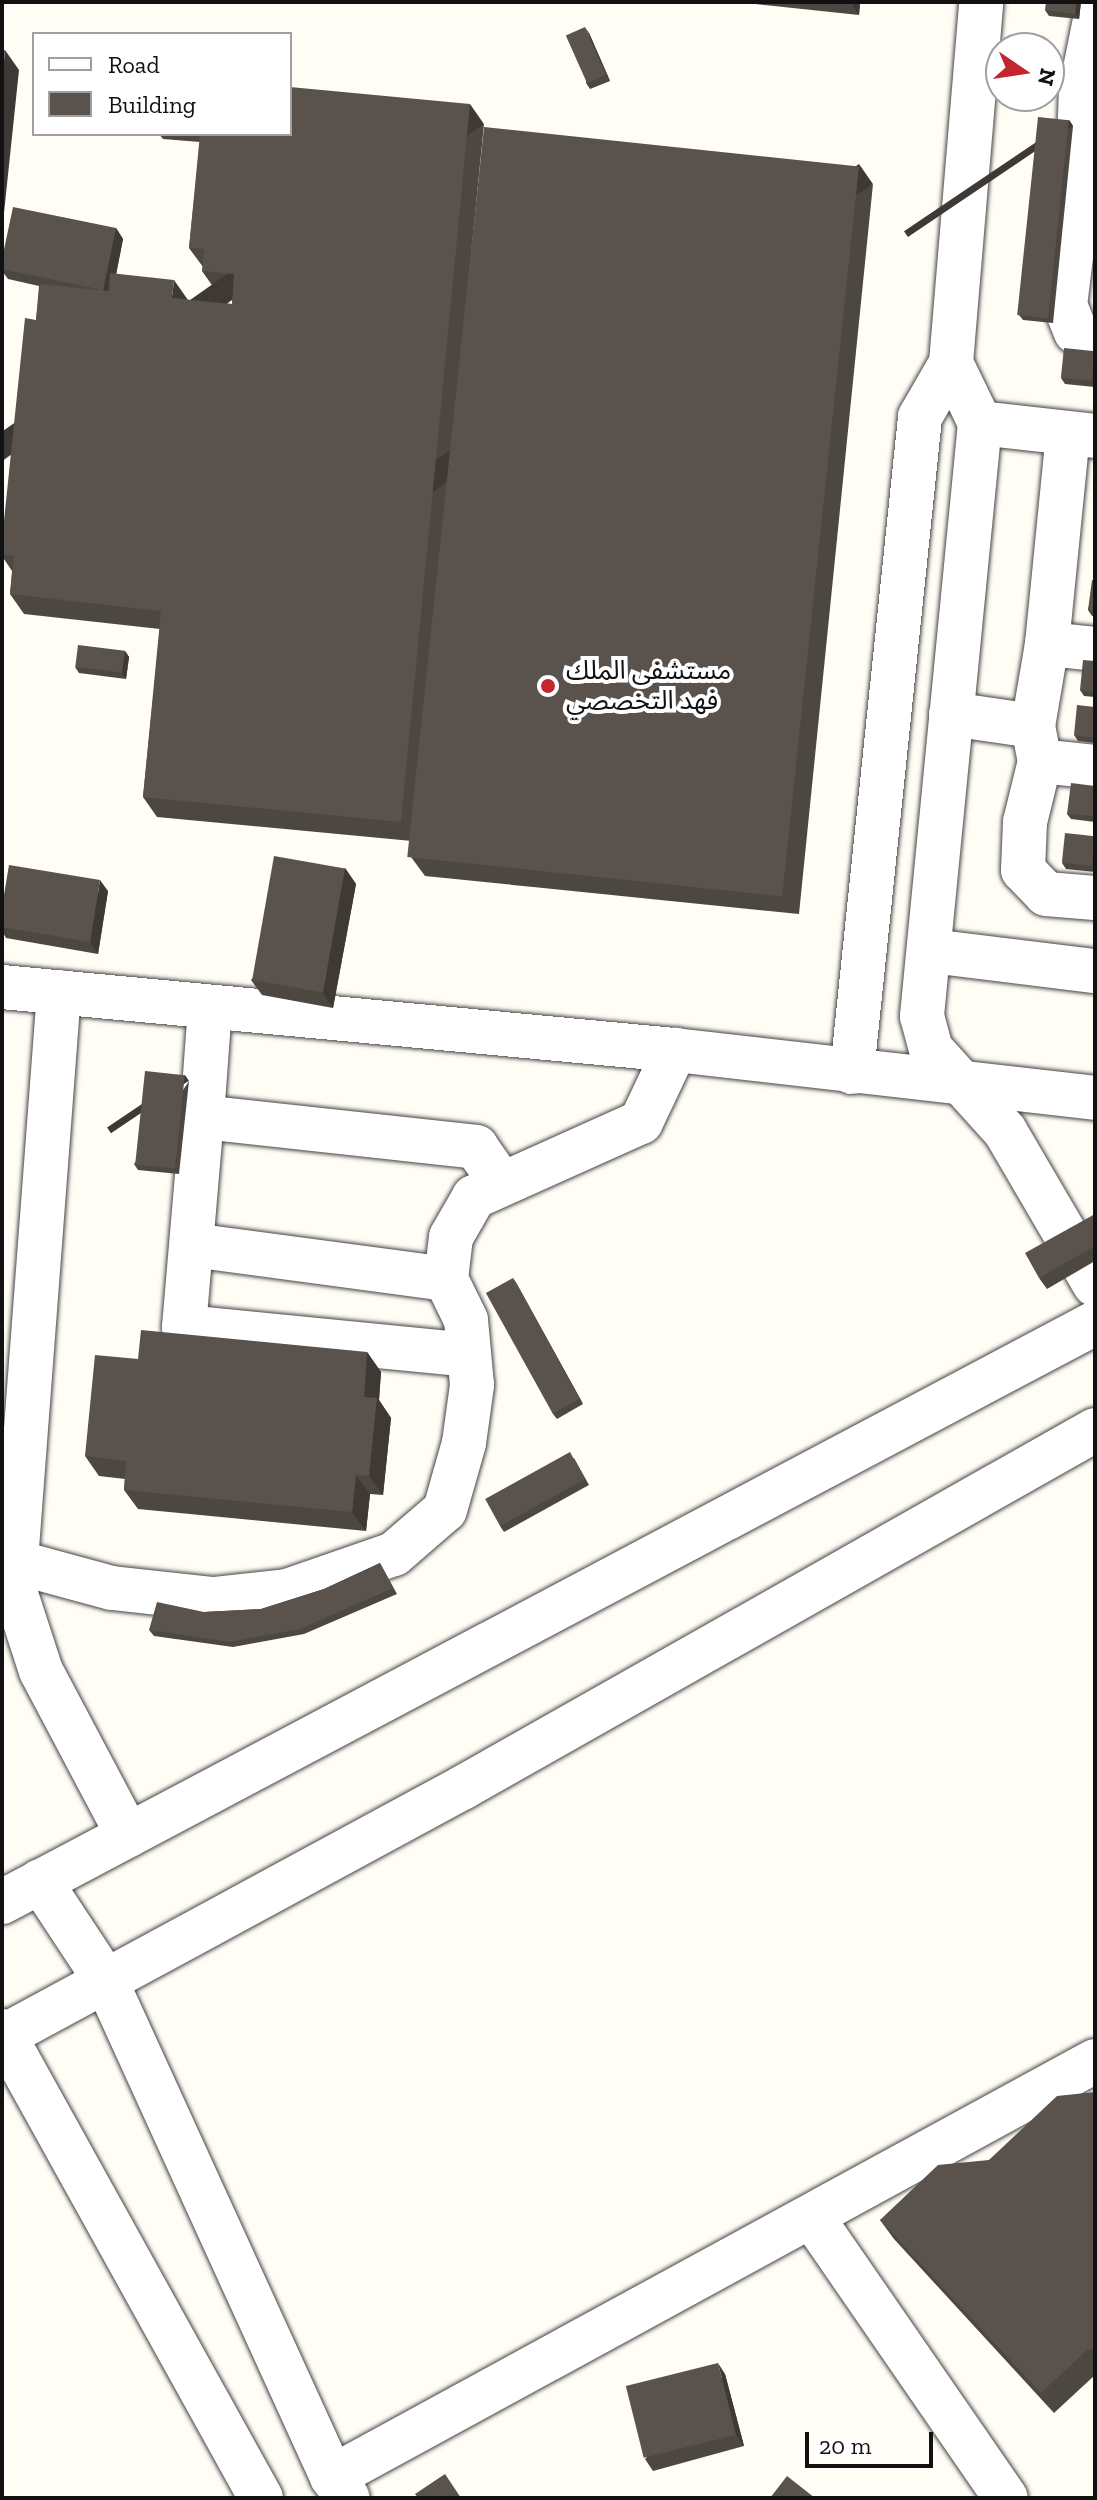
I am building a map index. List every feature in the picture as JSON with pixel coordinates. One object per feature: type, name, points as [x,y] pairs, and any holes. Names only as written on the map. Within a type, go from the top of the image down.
[{"type":"street","points":[[981,2],[985,33]]},
{"type":"street","points":[[1095,20],[1075,87],[1085,218],[1065,305],[1076,332],[1095,341]]},
{"type":"street","points":[[852,1072],[920,417],[951,363],[985,109]]},
{"type":"street","points":[[951,363],[980,423],[931,951],[922,1016],[931,1049],[960,1086],[1005,1131],[1095,1285]]},
{"type":"street","points":[[980,423],[1081,435],[1078,519],[1047,644],[1025,822],[1023,870],[1046,894],[1095,898]]},
{"type":"street","points":[[1047,644],[1095,649]]},
{"type":"street","points":[[951,714],[1095,767]]},
{"type":"street","points":[[931,951],[1095,971]]},
{"type":"street","points":[[2,987],[675,1050],[960,1086],[1095,1098]]},
{"type":"street","points":[[59,992],[14,1588],[41,1671],[128,1835]]},
{"type":"street","points":[[210,1007],[184,1327],[469,1355]]},
{"type":"street","points":[[16,1562],[112,1588],[213,1599],[287,1591],[394,1554],[445,1510],[464,1443],[472,1385],[466,1320],[446,1279],[451,1237],[474,1197],[641,1122],[675,1050]]},
{"type":"street","points":[[202,1117],[476,1147],[502,1184]]},
{"type":"street","points":[[192,1245],[446,1279]]},
{"type":"street","points":[[2,1902],[1095,1323]]},
{"type":"street","points":[[261,2498],[3,2035],[462,1788],[1095,1430]]},
{"type":"street","points":[[40,1881],[106,1981],[340,2487],[812,2217],[1095,2061]]},
{"type":"street","points":[[812,2217],[1006,2498]]},
{"type":"building","points":[[1046,2],[1076,2],[1075,14],[1045,10]]},
{"type":"building","points":[[585,27],[606,75],[587,83],[566,36]]},
{"type":"building","points":[[2,50],[5,50],[2,81]]},
{"type":"building","points":[[292,87],[470,104],[401,822],[143,797],[161,611],[10,594],[14,556],[2,554],[2,540],[25,318],[36,320],[40,284],[109,291],[110,273],[174,280],[172,298],[232,304],[234,274],[202,271],[204,249],[189,248],[200,136],[292,136]]},
{"type":"building","points":[[1038,117],[1069,120],[1048,318],[1017,315]]},
{"type":"building","points":[[484,127],[859,166],[782,896],[407,857]]},
{"type":"building","points":[[13,207],[116,228],[103,290],[2,269]]},
{"type":"building","points":[[1064,348],[1095,351],[1092,381],[1061,378]]},
{"type":"building","points":[[1092,580],[1095,580],[1095,611],[1088,610]]},
{"type":"building","points":[[78,645],[125,651],[122,673],[75,667]]},
{"type":"building","points":[[1083,660],[1095,661],[1095,692],[1080,690]]},
{"type":"building","points":[[1077,705],[1095,707],[1095,738],[1074,735]]},
{"type":"building","points":[[1071,783],[1095,786],[1095,816],[1067,814]]},
{"type":"building","points":[[1065,833],[1095,836],[1092,866],[1062,863]]},
{"type":"building","points":[[274,856],[345,869],[323,993],[252,980]]},
{"type":"building","points":[[9,865],[100,880],[90,942],[2,927]]},
{"type":"building","points":[[145,1071],[185,1075],[175,1169],[135,1164]]},
{"type":"building","points":[[1095,1214],[1095,1246],[1039,1278],[1025,1253]]},
{"type":"building","points":[[513,1278],[580,1399],[553,1414],[486,1293]]},
{"type":"building","points":[[141,1330],[367,1352],[364,1397],[377,1398],[369,1476],[356,1475],[352,1512],[124,1490],[126,1461],[85,1456],[95,1355],[138,1359]]},
{"type":"building","points":[[570,1452],[585,1479],[500,1526],[485,1499]]},
{"type":"building","points":[[380,1563],[393,1588],[300,1629],[229,1642],[149,1630],[157,1602],[204,1612],[261,1609],[324,1589]]},
{"type":"building","points":[[1095,2092],[1095,2349],[1087,2350],[1041,2393],[880,2220],[938,2165],[989,2160],[1057,2096]]},
{"type":"building","points":[[718,2363],[736,2435],[644,2458],[626,2386]]},
{"type":"building","points":[[445,2474],[461,2498],[418,2498],[415,2494]]},
{"type":"building","points":[[787,2476],[815,2498],[770,2498]]},
{"type":"place","name":"مستشفى الملك فهد التخصصي","points":[[548,686]]}]
